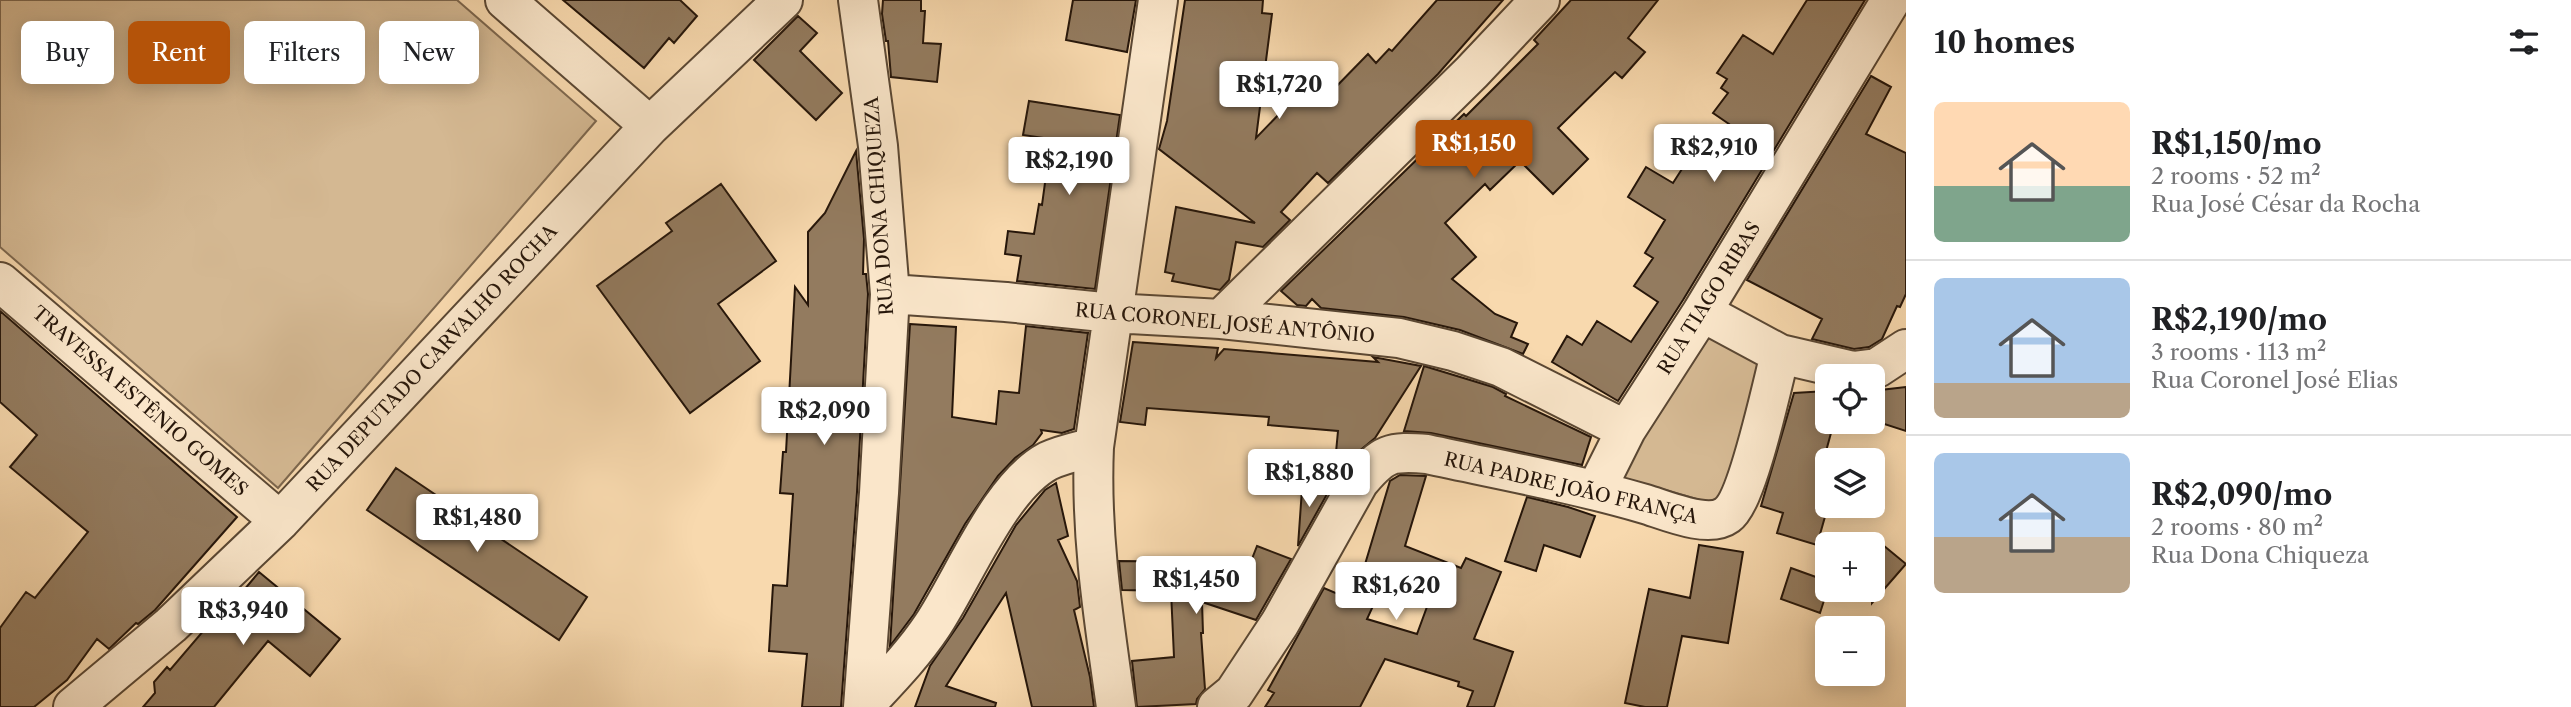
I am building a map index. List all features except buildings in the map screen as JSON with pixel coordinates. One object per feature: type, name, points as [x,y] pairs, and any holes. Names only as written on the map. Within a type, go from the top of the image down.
[{"type":"street","points":[[505,0],[650,126]]},
{"type":"street","name":"RUA DEPUTADO CARVALHO ROCHA","points":[[73,707],[171,625],[280,521],[650,126],[783,0]]},
{"type":"street","name":"RUA DONA CHIQUEZA","points":[[858,0],[878,146],[890,294],[863,707]]},
{"type":"street","points":[[1116,707],[1095,542],[1092,488],[1094,447],[1158,0]]},
{"type":"street","points":[[1221,319],[1472,72],[1540,0]]},
{"type":"street","name":"RUA TIAGO RIBAS","points":[[1596,490],[1626,430],[1702,312],[1891,0]]},
{"type":"street","name":"TRAVESSA ESTÊNIO GOMES","points":[[0,282],[280,521]]},
{"type":"street","name":"RUA CORONEL JOSÉ ANTÔNIO","points":[[890,294],[1112,313],[1221,319],[1399,338],[1453,351],[1502,367],[1626,430]]},
{"type":"street","points":[[1702,312],[1780,354],[1853,370],[1867,371],[1877,368],[1906,349]]},
{"type":"street","name":"RUA PADRE JOÃO FRANÇA","points":[[1217,707],[1234,693],[1280,623],[1360,482],[1383,457],[1402,452],[1427,454],[1596,490],[1695,519],[1716,520],[1726,516],[1735,506],[1745,481],[1780,354]]},
{"type":"street","points":[[863,707],[911,656],[934,624],[1005,503],[1026,479],[1047,462],[1094,447]]},
{"type":"shaded area","points":[[0,0],[457,0],[596,121],[278,488],[0,247]]},
{"type":"shaded area","points":[[1708,336],[1760,364],[1721,506],[1617,476]]}]
